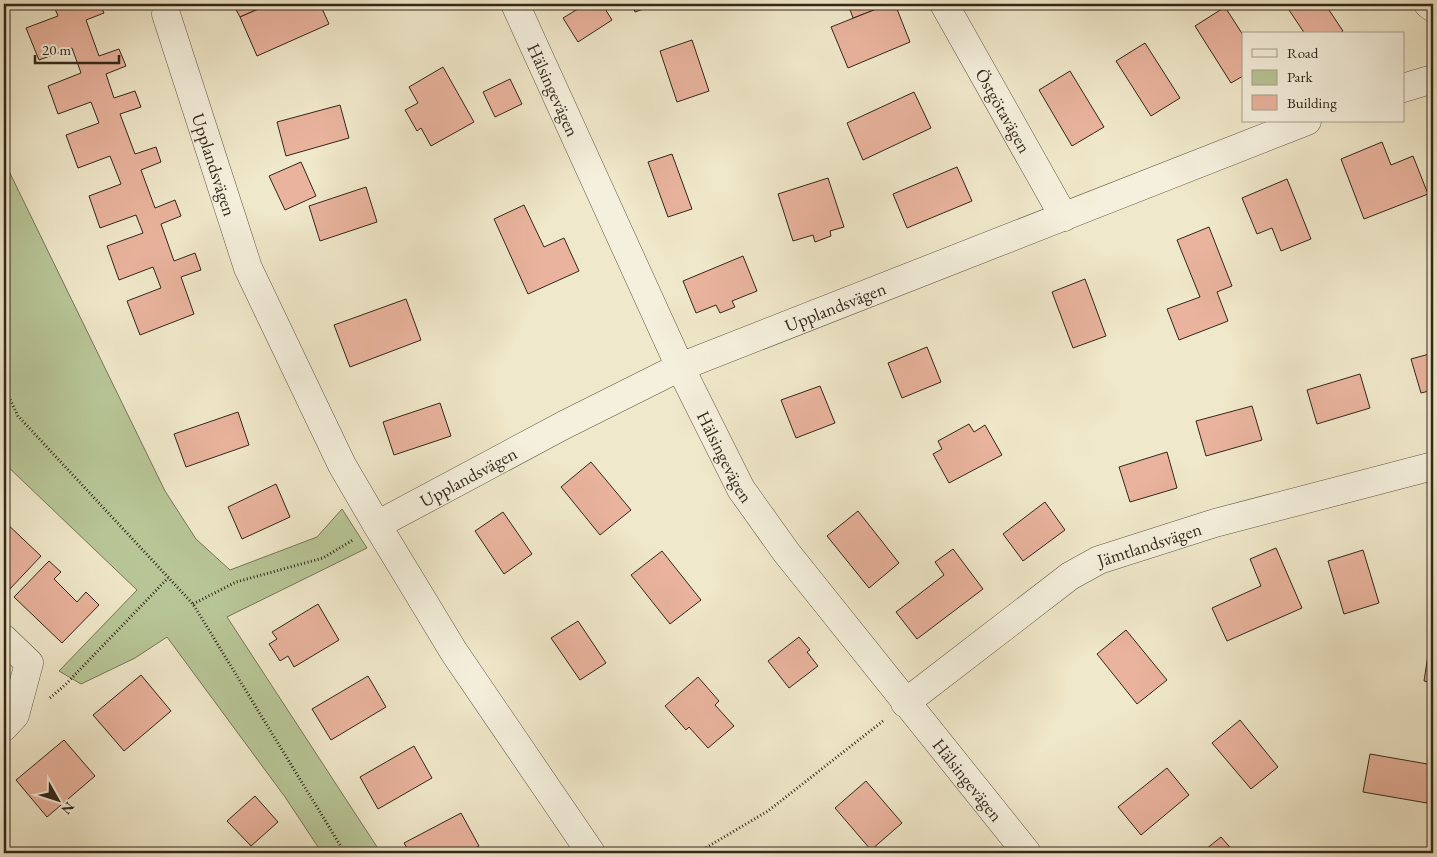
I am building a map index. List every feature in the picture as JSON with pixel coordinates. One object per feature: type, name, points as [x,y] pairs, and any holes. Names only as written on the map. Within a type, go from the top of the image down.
[{"type":"street","name":"Hälsingevägen","points":[[515,4],[680,367],[741,489],[786,552],[1027,853]]},
{"type":"street","name":"Östgötavägen","points":[[944,4],[1064,217]]},
{"type":"street","points":[[1428,4],[1433,8]]},
{"type":"street","name":"Upplandsvägen","points":[[166,14],[248,268],[342,465],[454,652],[591,853]]},
{"type":"street","points":[[1404,88],[1433,79]]},
{"type":"street","name":"Upplandsvägen","points":[[377,525],[564,425],[680,367],[1304,122]]},
{"type":"street","name":"Jämtlandsvägen","points":[[905,703],[1070,576],[1099,560],[1216,523],[1433,466]]},
{"type":"street","points":[[4,639],[29,662],[10,721]]},
{"type":"path","points":[[4,386],[18,416],[192,604],[345,853]]},
{"type":"path","points":[[192,604],[236,582],[323,558],[377,525]]},
{"type":"path","points":[[10,721],[39,706],[66,684],[168,578]]},
{"type":"path","points":[[696,853],[768,812],[905,703]]},
{"type":"green space","points":[[4,161],[165,491],[196,539],[230,570],[317,537],[342,509],[367,548],[227,617],[381,853],[322,853],[285,797],[167,637],[135,658],[81,684],[59,671],[137,590],[4,463]]},
{"type":"building","points":[[53,4],[100,4],[104,13],[86,20],[99,56],[119,49],[126,66],[106,74],[114,98],[135,91],[141,107],[120,114],[135,154],[156,147],[161,162],[141,170],[155,208],[175,200],[181,216],[161,224],[174,261],[195,253],[201,270],[181,277],[194,314],[140,335],[127,301],[161,288],[153,267],[119,280],[107,246],[143,233],[136,215],[100,228],[89,196],[121,184],[110,156],[78,168],[66,135],[99,123],[91,102],[58,114],[48,86],[81,73],[72,48],[39,60],[26,28],[58,16]]},
{"type":"building","points":[[233,4],[270,4],[240,17]]},
{"type":"building","points":[[270,4],[320,4],[329,24],[257,56],[240,17]]},
{"type":"building","points":[[586,4],[602,4],[612,20],[578,42],[563,18]]},
{"type":"building","points":[[632,4],[657,4],[635,12]]},
{"type":"building","points":[[848,4],[881,4],[882,7],[853,18]]},
{"type":"building","points":[[889,4],[895,4],[910,42],[848,68],[831,27]]},
{"type":"building","points":[[1285,4],[1325,4],[1343,31],[1342,32],[1304,32]]},
{"type":"building","points":[[1225,7],[1242,33],[1242,77],[1231,83],[1195,26]]},
{"type":"building","points":[[692,40],[709,91],[677,102],[660,51]]},
{"type":"building","points":[[1145,43],[1180,98],[1151,116],[1116,61]]},
{"type":"building","points":[[443,67],[474,122],[431,146],[421,128],[417,131],[405,110],[418,103],[409,87]]},
{"type":"building","points":[[1070,71],[1104,127],[1072,146],[1039,90]]},
{"type":"building","points":[[510,79],[522,104],[495,117],[483,92]]},
{"type":"building","points":[[914,92],[931,128],[863,160],[847,123]]},
{"type":"building","points":[[340,105],[349,138],[286,156],[277,122]]},
{"type":"building","points":[[1382,142],[1391,165],[1413,156],[1428,194],[1364,219],[1341,159]]},
{"type":"building","points":[[672,154],[692,209],[668,217],[648,162]]},
{"type":"building","points":[[301,162],[316,196],[285,210],[269,176]]},
{"type":"building","points":[[957,167],[972,201],[907,228],[893,194]]},
{"type":"building","points":[[828,178],[844,227],[830,231],[831,236],[815,242],[813,235],[793,241],[778,194]]},
{"type":"building","points":[[1287,179],[1311,239],[1281,251],[1272,228],[1257,234],[1242,198]]},
{"type":"building","points":[[366,187],[377,222],[320,241],[309,206]]},
{"type":"building","points":[[524,205],[544,247],[564,238],[579,271],[528,294],[494,219]]},
{"type":"building","points":[[1209,227],[1232,286],[1217,292],[1228,321],[1179,340],[1167,309],[1200,297],[1177,240]]},
{"type":"building","points":[[743,256],[757,291],[732,301],[735,307],[720,313],[716,305],[696,313],[683,281]]},
{"type":"building","points":[[1085,279],[1106,336],[1073,348],[1052,292]]},
{"type":"building","points":[[406,299],[421,340],[350,367],[334,325]]},
{"type":"building","points":[[927,347],[941,382],[902,398],[888,363]]},
{"type":"building","points":[[1433,353],[1433,390],[1421,393],[1411,359]]},
{"type":"building","points":[[1360,374],[1370,408],[1317,424],[1307,390]]},
{"type":"building","points":[[820,386],[835,423],[796,438],[781,400]]},
{"type":"building","points":[[440,403],[451,436],[394,455],[383,422]]},
{"type":"building","points":[[1252,406],[1262,440],[1206,456],[1196,421]]},
{"type":"building","points":[[238,412],[249,445],[186,467],[174,434]]},
{"type":"building","points":[[969,424],[974,432],[985,425],[1002,455],[949,483],[933,454],[942,449],[938,441]]},
{"type":"building","points":[[1167,452],[1177,488],[1130,502],[1119,467]]},
{"type":"building","points":[[591,462],[631,510],[600,535],[561,487]]},
{"type":"building","points":[[276,484],[290,517],[242,539],[228,507]]},
{"type":"building","points":[[1045,502],[1065,530],[1023,561],[1003,534]]},
{"type":"building","points":[[858,511],[899,563],[869,588],[827,536]]},
{"type":"building","points":[[503,512],[532,554],[504,574],[475,531]]},
{"type":"building","points":[[4,521],[41,556],[8,591],[4,587]]},
{"type":"building","points":[[1276,548],[1302,608],[1227,641],[1212,608],[1261,586],[1250,559]]},
{"type":"building","points":[[953,549],[983,589],[917,639],[896,612],[944,575],[935,562]]},
{"type":"building","points":[[1363,550],[1379,603],[1344,614],[1328,561]]},
{"type":"building","points":[[662,551],[701,600],[670,624],[631,575]]},
{"type":"building","points":[[49,561],[61,572],[54,579],[77,602],[86,592],[99,605],[62,643],[14,597]]},
{"type":"building","points":[[318,604],[339,640],[294,667],[288,656],[280,661],[269,644],[277,639],[272,632]]},
{"type":"building","points":[[578,621],[606,663],[580,680],[551,638]]},
{"type":"building","points":[[1433,623],[1433,683],[1424,681]]},
{"type":"building","points":[[1126,630],[1167,680],[1137,704],[1097,654]]},
{"type":"building","points":[[799,637],[810,650],[807,652],[818,666],[789,688],[768,661]]},
{"type":"building","points":[[141,675],[171,711],[124,751],[93,715]]},
{"type":"building","points":[[368,676],[386,707],[331,740],[312,709]]},
{"type":"building","points":[[698,677],[719,701],[715,705],[734,726],[708,748],[689,727],[686,730],[665,706]]},
{"type":"building","points":[[1240,720],[1278,767],[1251,789],[1212,743]]},
{"type":"building","points":[[64,740],[95,776],[47,817],[16,780]]},
{"type":"building","points":[[414,746],[432,778],[378,809],[360,777]]},
{"type":"building","points":[[1370,754],[1433,765],[1427,803],[1363,792]]},
{"type":"building","points":[[1167,768],[1189,795],[1141,835],[1118,807]]},
{"type":"building","points":[[866,781],[902,823],[871,850],[835,808]]},
{"type":"building","points":[[255,796],[278,822],[251,846],[227,821]]},
{"type":"building","points":[[461,813],[479,846],[466,853],[410,853],[404,843]]},
{"type":"building","points":[[1221,837],[1235,853],[1201,853]]}]
